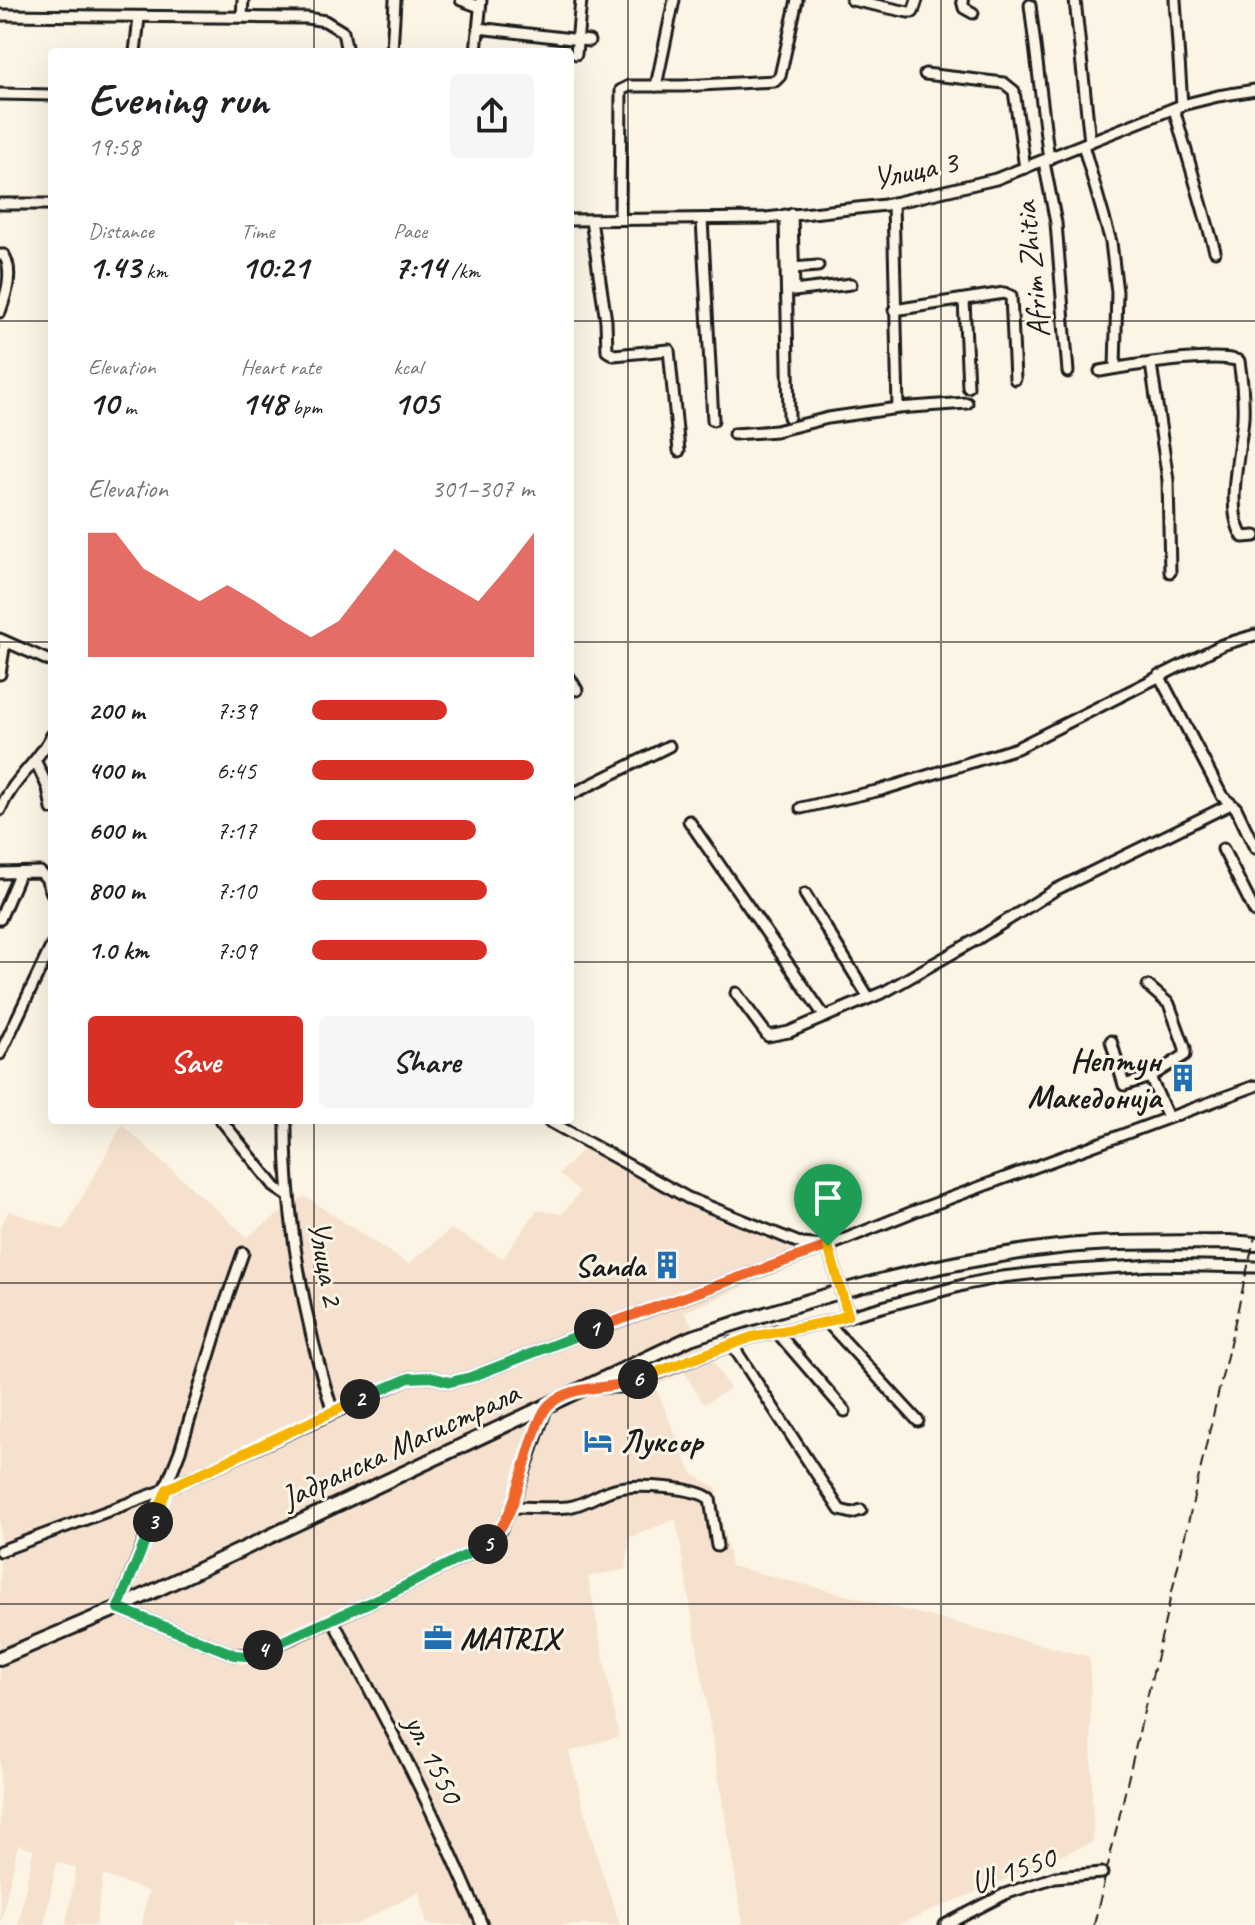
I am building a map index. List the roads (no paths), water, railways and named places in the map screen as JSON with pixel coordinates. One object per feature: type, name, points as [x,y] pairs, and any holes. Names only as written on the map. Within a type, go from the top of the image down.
[{"type":"street","points":[[242,16],[243,0]]},
{"type":"street","points":[[392,48],[395,0]]},
{"type":"street","points":[[461,0],[480,4],[476,48]]},
{"type":"street","points":[[576,54],[581,0]]},
{"type":"street","points":[[656,86],[674,0]]},
{"type":"street","points":[[620,218],[621,90],[629,86],[775,81],[780,76],[797,0]]},
{"type":"street","points":[[852,0],[913,12],[917,0]]},
{"type":"street","points":[[962,0],[964,8],[973,13]]},
{"type":"street","points":[[1075,0],[1087,143],[1111,242],[1117,292],[1115,368]]},
{"type":"street","points":[[1175,0],[1178,107],[1215,251]]},
{"type":"street","name":"Afrim Zhitia","points":[[1030,5],[1046,161],[1056,223],[1068,372]]},
{"type":"street","points":[[0,15],[307,18],[325,21],[343,32],[346,48]]},
{"type":"street","points":[[135,48],[139,18]]},
{"type":"street","points":[[478,28],[589,41]]},
{"type":"street","points":[[925,74],[1010,86],[1014,91],[1025,168]]},
{"type":"street","name":"Улица 3","points":[[574,220],[702,219],[893,203],[996,179],[1178,107],[1255,90]]},
{"type":"street","points":[[0,94],[48,95]]},
{"type":"street","points":[[893,203],[898,408]]},
{"type":"street","points":[[0,204],[48,204]]},
{"type":"street","points":[[788,214],[794,291],[851,284]]},
{"type":"street","points":[[788,214],[789,417]]},
{"type":"street","points":[[702,219],[713,420]]},
{"type":"street","points":[[591,220],[606,321],[607,351],[614,355],[669,350],[679,451]]},
{"type":"street","points":[[0,255],[8,261],[10,272],[0,312]]},
{"type":"street","points":[[792,268],[818,266]]},
{"type":"street","points":[[894,310],[1004,293],[1011,296],[1015,379]]},
{"type":"street","points":[[964,300],[968,387]]},
{"type":"street","points":[[1100,371],[1190,359],[1235,358],[1239,361],[1244,392],[1235,506],[1239,531],[1243,537],[1255,536]]},
{"type":"street","points":[[1151,364],[1168,480],[1170,572]]},
{"type":"street","points":[[734,434],[776,431],[828,418],[898,408],[967,403]]},
{"type":"street","points":[[801,808],[881,790],[1017,748],[1222,645],[1255,635]]},
{"type":"street","points":[[0,674],[3,640],[48,659]]},
{"type":"street","points":[[1159,675],[1222,796],[1242,820],[1255,848]]},
{"type":"street","points":[[574,685],[577,690]]},
{"type":"street","points":[[0,810],[12,786],[36,762],[48,742]]},
{"type":"street","points":[[574,793],[669,746]]},
{"type":"street","points":[[36,762],[48,788]]},
{"type":"street","points":[[736,993],[768,1036],[789,1032],[886,991],[1055,890],[1231,804]]},
{"type":"street","points":[[689,821],[825,1017]]},
{"type":"street","points":[[1223,849],[1255,912]]},
{"type":"street","points":[[0,873],[43,874],[48,885]]},
{"type":"street","points":[[0,919],[19,874]]},
{"type":"street","points":[[805,894],[869,998]]},
{"type":"street","points":[[0,1054],[48,953]]},
{"type":"street","points":[[1111,1041],[1124,1085],[1150,1077],[1185,1055],[1169,1004],[1148,986]]},
{"type":"street","points":[[1150,1077],[1168,1117]]},
{"type":"street","points":[[0,1551],[167,1489],[409,1378],[431,1377],[450,1382],[471,1377],[1255,1086]]},
{"type":"street","points":[[224,1124],[276,1188],[288,1196]]},
{"type":"street","name":"Улица 2","points":[[286,1124],[288,1196],[314,1343],[333,1412]]},
{"type":"street","points":[[554,1124],[688,1198],[802,1244],[828,1246]]},
{"type":"street","name":"Јадранска Магистрала","points":[[0,1658],[118,1608],[690,1338],[830,1293],[980,1258],[1060,1247],[1255,1244]]},
{"type":"street","points":[[828,1246],[848,1315]]},
{"type":"street","points":[[243,1253],[167,1489],[118,1608],[235,1655],[245,1656],[393,1592],[489,1544],[512,1507],[547,1405]]},
{"type":"street","points":[[586,1387],[620,1387],[731,1343],[827,1322],[967,1284],[1047,1272],[1153,1265],[1255,1267]]},
{"type":"street","points":[[827,1322],[918,1421]]},
{"type":"street","points":[[776,1331],[845,1411]]},
{"type":"street","points":[[731,1343],[840,1510],[852,1513],[861,1510]]},
{"type":"street","points":[[512,1507],[568,1507],[618,1488],[651,1487],[701,1493],[710,1499],[717,1546]]},
{"type":"street","name":"ул. 1550","points":[[332,1619],[419,1787],[482,1925]]},
{"type":"street","name":"Ul 1550","points":[[945,1925],[1005,1894],[1055,1877],[1102,1873]]},
{"type":"railway","points":[[1094,1925],[1255,1236]]},
{"type":"place","name":"Нептун Македонија","points":[[1183,1078]]},
{"type":"place","name":"Sanda","points":[[667,1265]]},
{"type":"place","name":"Луксор","points":[[598,1441]]},
{"type":"place","name":"MATRIX","points":[[438,1638]]}]
